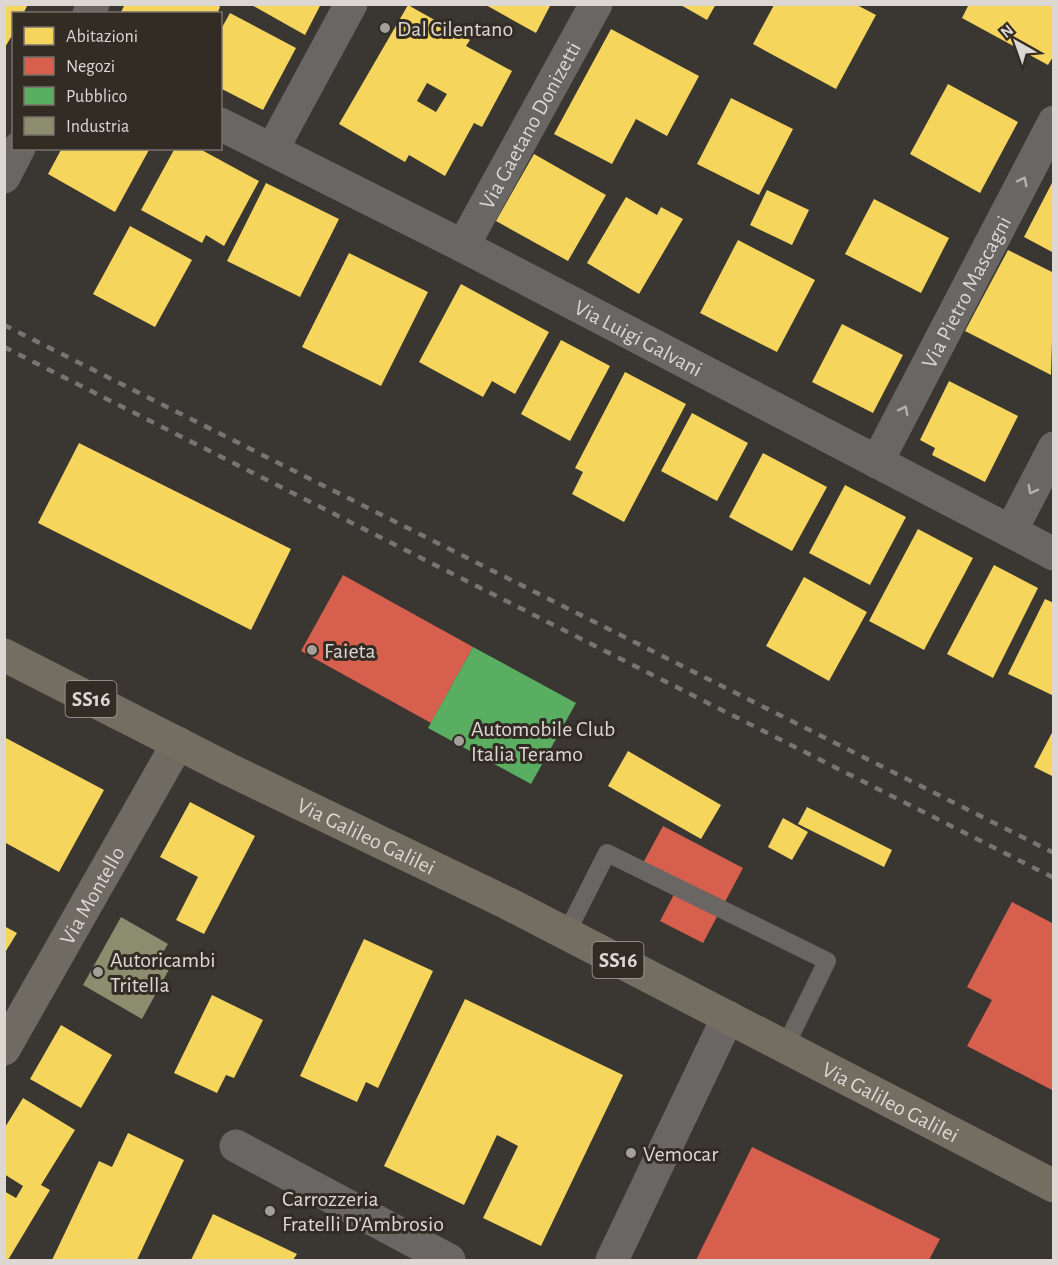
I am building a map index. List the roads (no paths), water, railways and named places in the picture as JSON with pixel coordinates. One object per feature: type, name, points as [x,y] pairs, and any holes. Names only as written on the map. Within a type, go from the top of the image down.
[{"type":"main road","name":"Via Galileo Galilei","points":[[4,655],[566,934],[1053,1186]]},
{"type":"main road","name":"Via Montello","points":[[4,1049],[178,742]]},
{"type":"street","points":[[272,150],[351,4]]},
{"type":"street","name":"Via Gaetano Donizetti","points":[[463,246],[596,4]]},
{"type":"street","name":"Via Pietro Mascagni","points":[[877,462],[1053,122]]},
{"type":"street","name":"Via Luigi Galvani","points":[[222,125],[463,246],[1053,554]]},
{"type":"street","points":[[4,177],[18,150]]},
{"type":"street","points":[[1011,531],[1053,448]]},
{"type":"street","points":[[612,1260],[728,1017]]},
{"type":"street","points":[[236,1146],[449,1260]]},
{"type":"lane","points":[[566,934],[607,853],[827,961],[785,1047]]},
{"type":"railway","points":[[4,325],[1054,853]]},
{"type":"railway","points":[[4,347],[1054,878]]},
{"type":"place","name":"Dal Cilentano","points":[[385,28]]},
{"type":"place","name":"Faieta","points":[[312,650]]},
{"type":"place","name":"Automobile Club Italia Teramo","points":[[459,741]]},
{"type":"place","name":"Autoricambi Tritella","points":[[98,972]]},
{"type":"place","name":"Vemocar","points":[[631,1153]]},
{"type":"place","name":"Carrozzeria Fratelli D'Ambrosio","points":[[270,1211]]}]
